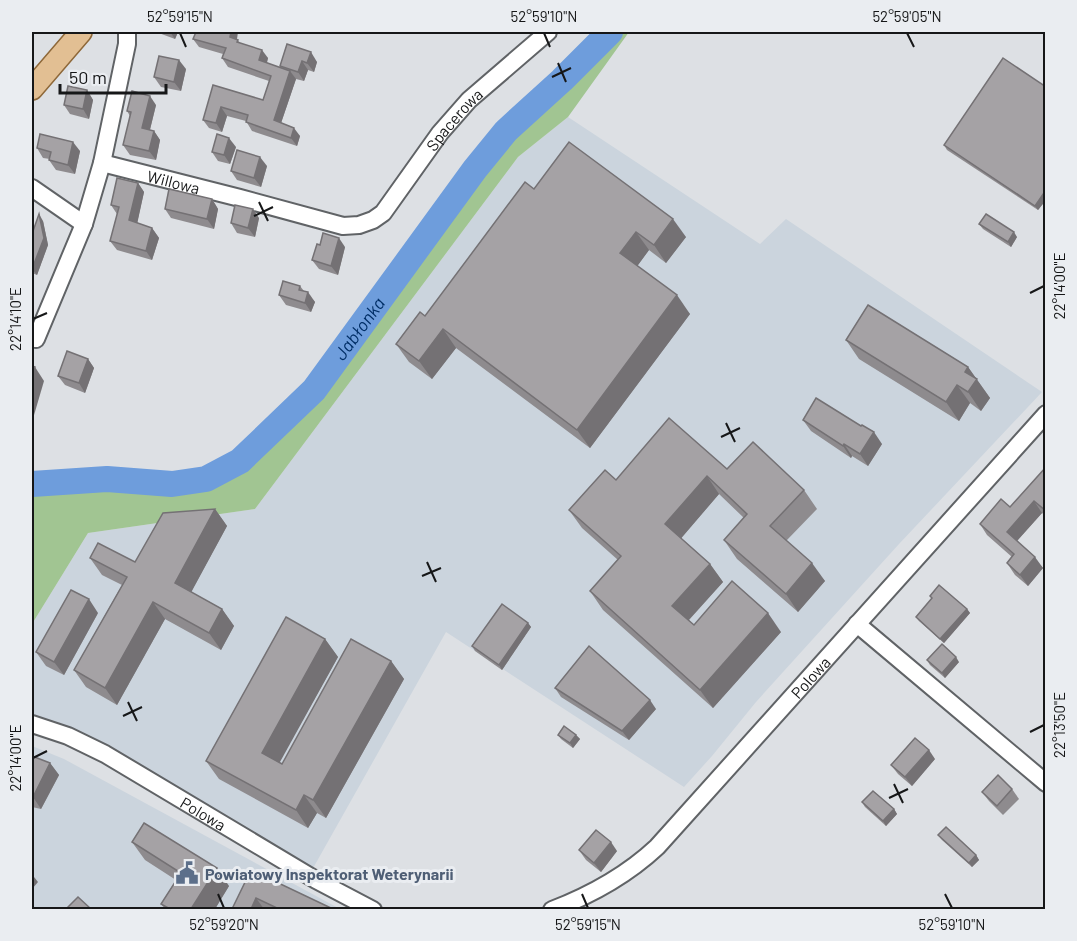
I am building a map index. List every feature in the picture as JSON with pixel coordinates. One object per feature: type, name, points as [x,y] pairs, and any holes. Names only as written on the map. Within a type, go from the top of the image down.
[{"type":"main road","points":[[32,89],[81,32]]},
{"type":"street","points":[[36,339],[84,224],[102,163],[128,44],[127,32]]},
{"type":"street","name":"Spacerowa","points":[[373,220],[383,213],[440,133],[469,100],[548,32]]},
{"type":"street","name":"Willowa","points":[[102,163],[343,226],[359,225],[373,220]]},
{"type":"street","points":[[32,188],[84,224]]},
{"type":"street","name":"Polowa","points":[[552,909],[578,900],[616,880],[657,847],[1046,414]]},
{"type":"street","points":[[857,624],[1046,783]]},
{"type":"street","name":"Polowa","points":[[32,724],[68,736],[105,754],[316,880],[373,909]]},
{"type":"shaded area","points":[[568,117],[760,244],[786,219],[1042,392],[899,544],[756,702],[684,787],[446,632],[312,870],[32,717],[32,624],[88,533],[255,509],[518,157]]},
{"type":"shaded area","points":[[32,746],[64,759],[340,909],[32,909]]},
{"type":"green space","points":[[620,32],[629,32],[568,117],[518,157],[255,509],[88,533],[32,624],[32,495],[115,490],[195,493],[234,477],[295,423],[500,148],[524,122],[574,84]]},
{"type":"building","points":[[196,32],[231,32],[230,37],[238,40],[237,42],[262,50],[259,60],[290,71],[274,120],[294,128],[291,138],[246,122],[248,115],[221,107],[216,123],[203,120],[213,85],[263,100],[271,76],[222,58],[226,48],[193,39]]},
{"type":"building","points":[[287,44],[311,52],[307,63],[302,61],[298,72],[280,66]]},
{"type":"building","points":[[159,56],[179,60],[174,82],[154,77]]},
{"type":"building","points":[[1003,58],[1046,87],[1046,190],[1035,206],[944,145]]},
{"type":"building","points":[[68,86],[87,90],[83,109],[64,105]]},
{"type":"building","points":[[132,91],[150,96],[142,128],[154,131],[149,151],[123,145],[131,112],[127,111]]},
{"type":"building","points":[[40,134],[73,142],[68,165],[49,160],[51,152],[37,148]]},
{"type":"building","points":[[217,134],[229,138],[224,155],[212,152]]},
{"type":"building","points":[[569,142],[673,219],[654,245],[636,232],[620,253],[677,295],[577,430],[443,329],[419,361],[396,344],[420,312],[425,316],[525,182],[534,189]]},
{"type":"building","points":[[237,150],[260,157],[254,178],[231,171]]},
{"type":"building","points":[[117,178],[138,183],[129,220],[152,228],[146,251],[110,241],[119,207],[111,205]]},
{"type":"building","points":[[169,189],[212,199],[207,219],[165,209]]},
{"type":"building","points":[[235,205],[253,209],[248,228],[231,223]]},
{"type":"building","points":[[39,214],[44,238],[32,269],[32,234]]},
{"type":"building","points":[[986,214],[1014,232],[1008,242],[979,224]]},
{"type":"building","points":[[323,233],[339,238],[331,266],[312,260]]},
{"type":"building","points":[[283,281],[300,286],[299,290],[308,292],[305,303],[279,295]]},
{"type":"building","points":[[868,305],[968,367],[965,372],[977,379],[968,392],[957,385],[946,402],[846,340]]},
{"type":"building","points":[[67,351],[88,359],[79,383],[58,376]]},
{"type":"building","points":[[816,398],[874,432],[860,454],[844,444],[843,446],[803,420]]},
{"type":"building","points":[[669,418],[727,469],[753,442],[804,490],[770,526],[812,563],[786,594],[724,540],[747,514],[707,476],[665,524],[710,564],[672,606],[694,625],[732,581],[768,613],[700,690],[590,591],[621,556],[569,510],[605,470],[616,480]]},
{"type":"building","points":[[1046,467],[1046,511],[1034,501],[1007,532],[1035,557],[1020,575],[1007,563],[1014,554],[980,524],[1001,499],[1010,507]]},
{"type":"building","points":[[215,509],[175,583],[222,609],[209,633],[153,602],[105,688],[74,670],[127,577],[90,558],[98,543],[135,562],[163,513]]},
{"type":"building","points":[[939,585],[967,609],[940,639],[916,617],[932,598],[930,596]]},
{"type":"building","points":[[71,590],[89,599],[54,662],[36,652]]},
{"type":"building","points":[[502,604],[528,623],[499,665],[472,646]]},
{"type":"building","points":[[286,617],[325,639],[262,753],[282,764],[351,639],[391,661],[313,800],[304,795],[296,810],[206,761]]},
{"type":"building","points":[[942,644],[956,657],[942,673],[927,660]]},
{"type":"building","points":[[589,646],[650,700],[622,731],[555,688]]},
{"type":"building","points":[[564,726],[576,735],[570,743],[558,735]]},
{"type":"building","points":[[915,738],[929,750],[905,777],[891,765]]},
{"type":"building","points":[[32,756],[50,763],[33,797],[32,797]]},
{"type":"building","points":[[998,775],[1012,789],[997,806],[982,792]]},
{"type":"building","points":[[873,791],[894,809],[883,821],[862,802]]},
{"type":"building","points":[[144,823],[217,868],[191,909],[170,909],[161,904],[181,873],[132,842]]},
{"type":"building","points":[[946,827],[976,855],[969,863],[938,835]]},
{"type":"building","points":[[596,830],[611,842],[594,863],[579,850]]},
{"type":"building","points":[[251,870],[333,909],[279,909],[256,898],[251,909],[232,909]]},
{"type":"building","points":[[78,897],[91,909],[66,909]]},
{"type":"waterway","name":"Jabłonka","points":[[32,484],[107,479],[172,484],[206,479],[240,461],[314,390],[475,169],[506,131],[610,32]]},
{"type":"place","name":"Powiatowy Inspektorat Weterynarii","points":[[187,873]]}]
